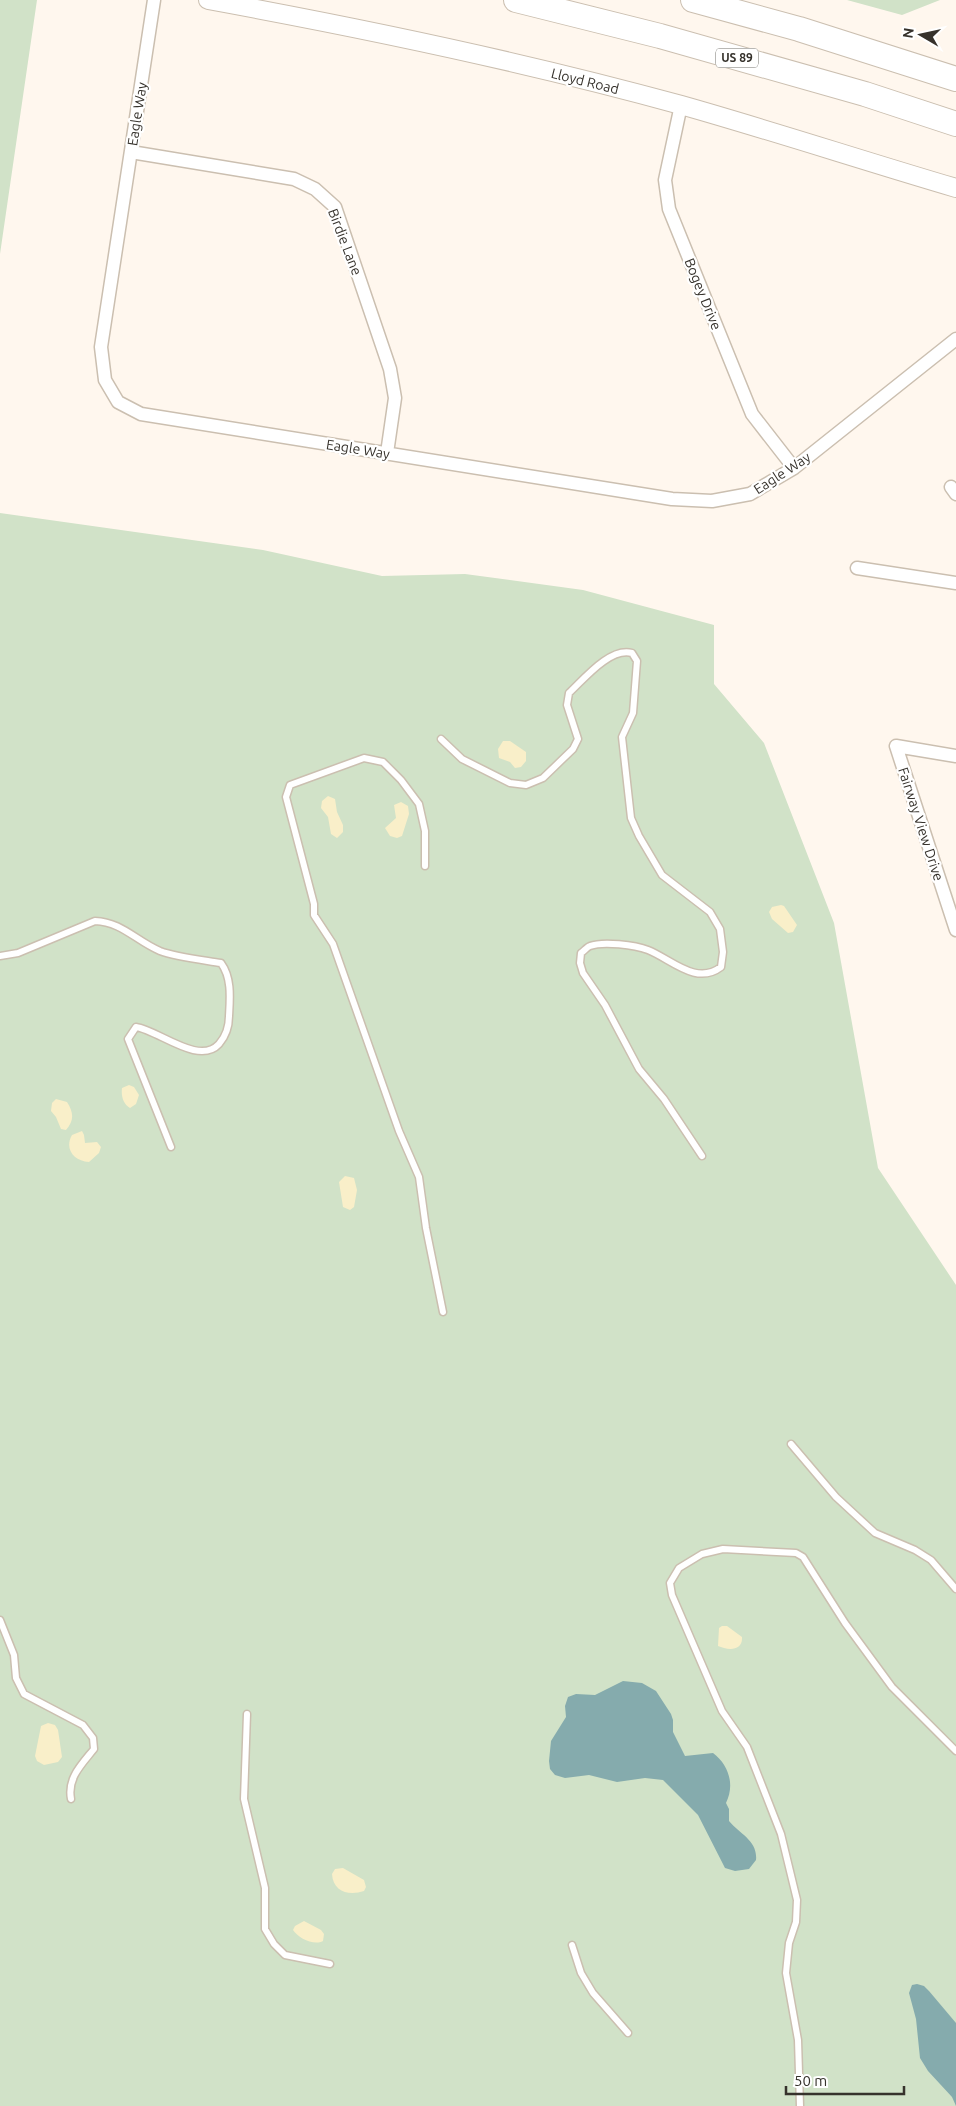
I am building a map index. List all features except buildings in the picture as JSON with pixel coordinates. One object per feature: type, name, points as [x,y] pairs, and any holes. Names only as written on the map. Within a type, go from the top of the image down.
[{"type":"highway","name":"US 89","points":[[516,0],[678,41],[865,94],[956,124]]},
{"type":"highway","points":[[693,0],[799,29],[956,79]]},
{"type":"street","name":"Eagle Way","points":[[154,0],[101,347],[104,380],[118,402],[141,414],[672,499],[712,501],[750,494],[794,468],[956,339]]},
{"type":"street","name":"Lloyd Road","points":[[208,0],[339,24],[470,52],[681,105],[956,188]]},
{"type":"street","name":"Bogey Drive","points":[[681,105],[664,180],[669,210],[752,414],[794,468]]},
{"type":"street","name":"Birdie Lane","points":[[131,152],[294,179],[315,189],[335,208],[390,369],[395,398],[387,453]]},
{"type":"street","points":[[857,568],[956,583]]},
{"type":"street","name":"Fairway View Drive","points":[[956,756],[896,746],[956,930]]},
{"type":"lane","points":[[442,739],[462,759],[510,783],[526,785],[542,778],[573,749],[578,739],[567,706],[569,693],[611,656],[624,651],[632,653],[637,661],[633,714],[622,737],[631,818],[639,836],[662,875],[710,912],[720,929],[723,952],[721,967],[713,973],[698,975],[648,950],[612,944],[590,946],[581,953],[580,963],[583,973],[605,1005],[639,1069],[664,1099],[702,1156]]},
{"type":"lane","points":[[424,866],[425,832],[419,804],[401,780],[383,762],[364,758],[290,785],[286,797],[314,904],[314,915],[333,944],[399,1131],[419,1177],[426,1228],[443,1312]]},
{"type":"lane","points":[[0,956],[18,953],[94,921],[106,921],[120,926],[160,951],[221,963],[227,972],[230,996],[229,1020],[225,1037],[216,1047],[208,1051],[182,1047],[155,1032],[136,1027],[128,1039],[171,1147]]},
{"type":"lane","points":[[791,1444],[836,1497],[874,1533],[915,1550],[932,1560],[956,1589]]},
{"type":"lane","points":[[800,2106],[798,2040],[786,1973],[789,1943],[796,1922],[796,1900],[781,1834],[747,1747],[722,1711],[672,1595],[670,1582],[679,1568],[702,1554],[723,1549],[796,1553],[803,1557],[845,1623],[892,1687],[956,1751]]},
{"type":"lane","points":[[0,1620],[14,1655],[16,1678],[24,1694],[83,1725],[93,1738],[94,1748],[73,1777],[69,1789],[71,1799]]},
{"type":"lane","points":[[247,1714],[244,1799],[265,1888],[265,1929],[274,1944],[285,1955],[330,1964]]},
{"type":"lane","points":[[572,1945],[581,1972],[593,1993],[628,2033]]},
{"type":"green space","points":[[0,0],[37,0],[0,254]]},
{"type":"green space","points":[[847,0],[940,0],[902,15]]},
{"type":"green space","points":[[0,513],[263,550],[382,576],[465,574],[583,590],[714,625],[714,684],[764,743],[834,923],[878,1168],[956,1285],[956,2106],[0,2106]]},
{"type":"sand","points":[[503,741],[510,741],[526,752],[526,761],[521,767],[515,768],[510,762],[499,758],[498,749]]},
{"type":"sand","points":[[328,796],[335,799],[337,812],[343,825],[343,832],[337,838],[331,834],[328,817],[321,808],[322,801]]},
{"type":"sand","points":[[401,802],[408,806],[409,814],[402,836],[397,838],[390,836],[385,828],[396,818],[394,805]]},
{"type":"sand","points":[[784,906],[797,925],[793,932],[788,933],[772,919],[769,912],[772,907]]},
{"type":"sand","points":[[129,1085],[134,1087],[139,1095],[136,1104],[130,1108],[124,1102],[122,1094],[122,1088]]},
{"type":"sand","points":[[56,1099],[67,1102],[71,1110],[72,1120],[66,1130],[61,1129],[51,1111],[52,1103]]},
{"type":"sand","points":[[82,1131],[85,1143],[97,1142],[101,1147],[99,1153],[89,1162],[75,1157],[69,1145],[72,1135]]},
{"type":"sand","points":[[345,1176],[354,1178],[357,1190],[354,1207],[350,1210],[343,1207],[339,1182]]},
{"type":"sand","points":[[727,1626],[742,1637],[740,1645],[734,1649],[718,1646],[719,1628]]},
{"type":"sand","points":[[48,1723],[55,1725],[58,1730],[62,1757],[58,1762],[44,1765],[37,1761],[35,1756],[41,1726]]},
{"type":"sand","points":[[343,1868],[364,1880],[366,1887],[364,1891],[348,1893],[335,1885],[332,1874],[335,1869]]},
{"type":"sand","points":[[304,1921],[321,1930],[324,1934],[323,1941],[311,1942],[295,1933],[293,1930],[295,1926]]},
{"type":"water","points":[[623,1681],[642,1683],[656,1691],[671,1714],[673,1732],[685,1756],[713,1753],[723,1763],[727,1769],[730,1782],[729,1796],[726,1803],[729,1809],[729,1821],[747,1838],[756,1853],[756,1860],[749,1869],[735,1871],[725,1868],[698,1815],[663,1780],[645,1778],[617,1782],[589,1775],[565,1778],[555,1775],[550,1769],[551,1741],[566,1717],[565,1706],[568,1697],[576,1694],[595,1695]]},
{"type":"water","points":[[912,1985],[924,1986],[929,1991],[956,2023],[956,2106],[952,2097],[928,2071],[920,2058],[916,2019],[909,1993]]}]
